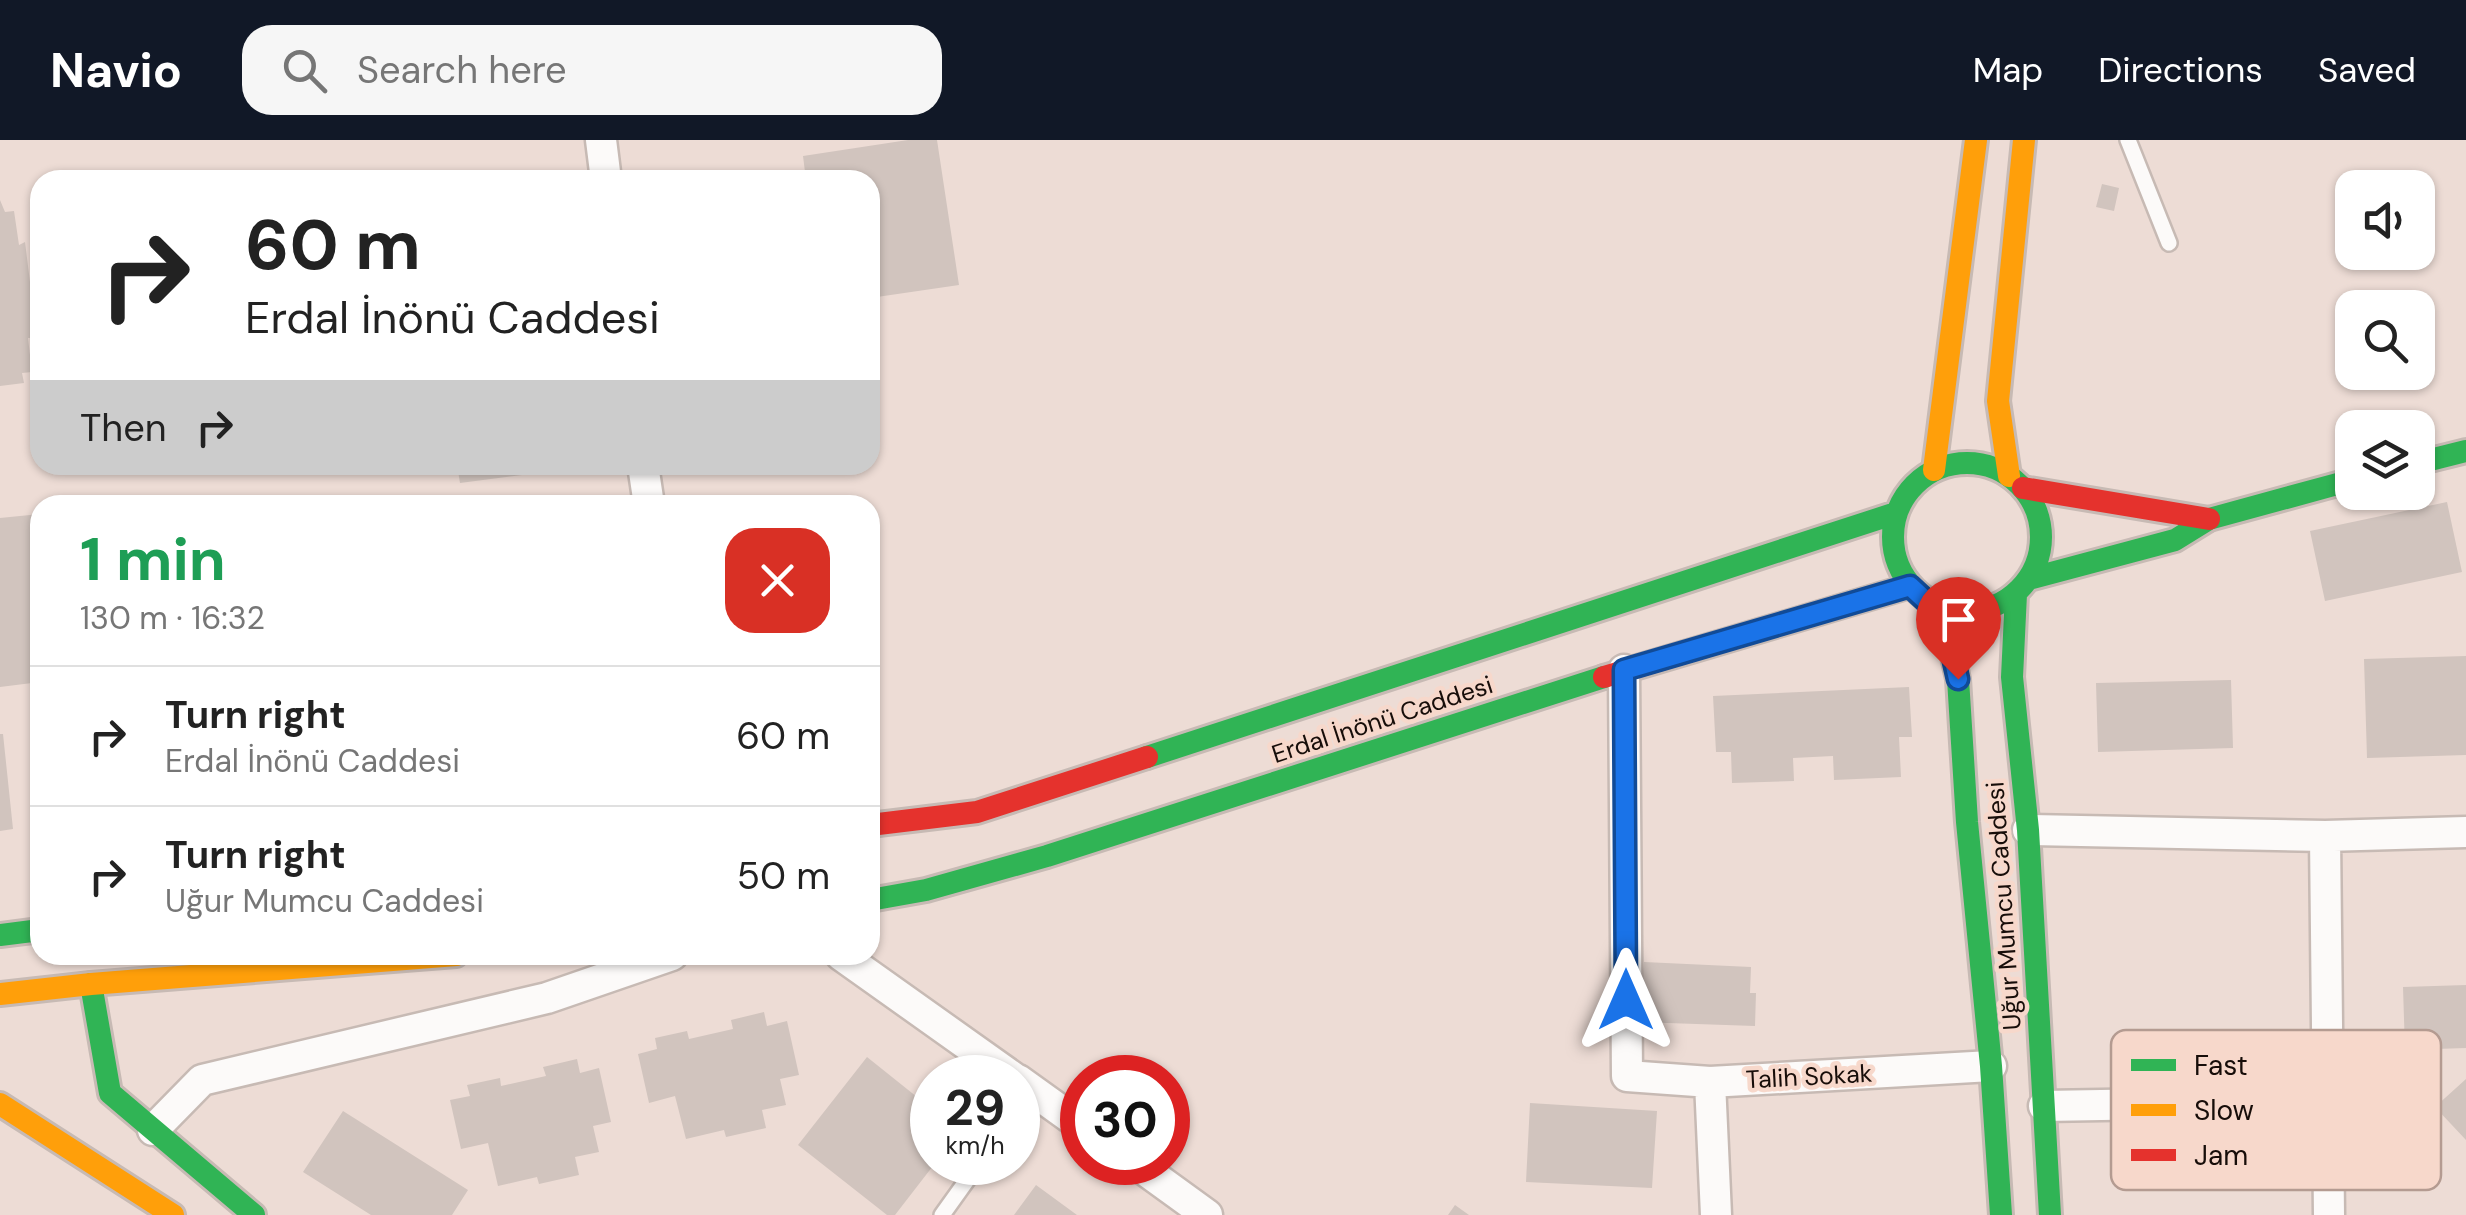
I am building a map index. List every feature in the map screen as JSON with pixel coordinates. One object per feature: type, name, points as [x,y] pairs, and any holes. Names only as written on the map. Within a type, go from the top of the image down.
[{"type":"main road","points":[[1934,470],[1976,140]]},
{"type":"main road","points":[[2016,482],[1998,401],[2024,140]]},
{"type":"main road","points":[[2435,459],[2466,451]]},
{"type":"main road","points":[[1952,464],[1991,467],[2016,482],[2034,504],[2040,523],[2038,561],[2022,586],[1999,604],[1981,611],[1961,612],[1925,600],[1899,570],[1893,552],[1892,532],[1904,496],[1934,470],[1952,464]]},
{"type":"main road","points":[[2016,482],[2210,518]]},
{"type":"main road","points":[[2022,586],[2175,540],[2210,518],[2335,485]]},
{"type":"main road","name":"Erdal İnönü Caddesi","points":[[880,825],[977,812],[1896,513]]},
{"type":"main road","name":"Erdal İnönü Caddesi","points":[[880,898],[926,890],[1047,856],[1624,670],[1910,586]]},
{"type":"main road","name":"Uğur Mumcu Caddesi","points":[[2022,586],[2012,678],[2028,830],[2050,1215]]},
{"type":"main road","name":"Uğur Mumcu Caddesi","points":[[1942,608],[1958,679],[2001,1215]]},
{"type":"main road","points":[[0,935],[30,931]]},
{"type":"main road","points":[[0,994],[330,965]]},
{"type":"main road","points":[[91,984],[110,1093],[254,1215]]},
{"type":"main road","points":[[0,1104],[172,1215]]},
{"type":"street","points":[[601,140],[605,170]]},
{"type":"street","name":"Talih Sokak","points":[[1624,670],[1627,1076],[1710,1082],[1990,1066]]},
{"type":"street","points":[[2028,830],[2325,836],[2466,832]]},
{"type":"street","points":[[2325,836],[2327,1030]]},
{"type":"street","points":[[153,1130],[202,1080],[546,998],[643,965]]},
{"type":"street","points":[[854,965],[974,1055]]},
{"type":"street","points":[[1710,1082],[1716,1215]]},
{"type":"street","points":[[2044,1106],[2111,1105]]},
{"type":"street","points":[[1166,1185],[1208,1215]]},
{"type":"street","points":[[2329,1190],[2329,1215]]},
{"type":"lane","points":[[2128,140],[2169,243]]},
{"type":"lane","points":[[942,1215],[964,1185]]},
{"type":"building","points":[[908,140],[937,140],[959,285],[880,297],[880,170],[805,170],[803,156]]},
{"type":"building","points":[[2102,184],[2119,188],[2114,211],[2096,207]]},
{"type":"building","points":[[0,200],[5,212],[14,211],[19,245],[25,242],[30,282],[30,372],[22,373],[24,383],[0,386]]},
{"type":"building","points":[[459,475],[523,475],[460,483]]},
{"type":"building","points":[[2447,502],[2462,572],[2325,601],[2310,531],[2409,510],[2435,510],[2435,505]]},
{"type":"building","points":[[30,515],[30,683],[0,687],[0,518]]},
{"type":"building","points":[[2466,656],[2466,755],[2367,758],[2364,659]]},
{"type":"building","points":[[2231,680],[2233,748],[2098,752],[2096,683]]},
{"type":"building","points":[[1909,687],[1912,737],[1899,737],[1901,777],[1834,780],[1833,756],[1793,758],[1794,781],[1732,783],[1731,752],[1716,752],[1713,696]]},
{"type":"building","points":[[0,734],[13,829],[0,831]]},
{"type":"building","points":[[1644,962],[1751,967],[1750,993],[1756,993],[1755,1026],[1638,1022]]},
{"type":"building","points":[[2466,985],[2466,1048],[2441,1049],[2441,1030],[2404,1030],[2403,987]]},
{"type":"building","points":[[764,1012],[767,1026],[787,1021],[799,1075],[780,1079],[786,1105],[762,1110],[766,1128],[726,1137],[724,1130],[686,1139],[675,1096],[649,1103],[638,1054],[657,1049],[655,1038],[687,1031],[689,1039],[733,1029],[731,1020]]},
{"type":"building","points":[[867,1057],[910,1091],[910,1185],[918,1185],[895,1215],[887,1215],[798,1145]]},
{"type":"building","points":[[577,1059],[580,1073],[599,1068],[611,1122],[593,1126],[599,1152],[575,1157],[579,1175],[539,1184],[537,1177],[498,1186],[488,1143],[461,1149],[450,1100],[470,1096],[467,1085],[500,1078],[501,1086],[546,1076],[543,1067]]},
{"type":"building","points":[[2466,1079],[2466,1140],[2441,1113],[2441,1102]]},
{"type":"building","points":[[1530,1103],[1657,1111],[1652,1188],[1526,1182]]},
{"type":"building","points":[[343,1111],[468,1190],[452,1215],[371,1215],[303,1172]]},
{"type":"building","points":[[1036,1185],[1077,1215],[1014,1215]]},
{"type":"building","points":[[1455,1205],[1469,1215],[1448,1215]]},
{"type":"traffic: fast","points":[[2435,459],[2466,451]]},
{"type":"traffic: fast","points":[[1967,463],[1995,468],[2020,484],[2036,509],[2041,537],[2036,565],[2020,590],[1995,606],[1967,611],[1939,606],[1914,590],[1898,565],[1893,537],[1898,509],[1914,484],[1939,468],[1967,463]]},
{"type":"traffic: fast","points":[[2029,579],[2175,540],[2209,519],[2335,485]]},
{"type":"traffic: fast","points":[[1147,757],[1896,513]]},
{"type":"traffic: fast","points":[[2016,594],[2012,677],[2028,830],[2050,1215]]},
{"type":"traffic: fast","points":[[1942,608],[1958,679],[2001,1215]]},
{"type":"traffic: fast","points":[[880,898],[926,890],[1047,856],[1604,677]]},
{"type":"traffic: fast","points":[[0,935],[30,931]]},
{"type":"traffic: fast","points":[[91,984],[110,1093],[254,1215]]},
{"type":"traffic: slow","points":[[1934,470],[1976,140]]},
{"type":"traffic: slow","points":[[2009,476],[1998,401],[2024,140]]},
{"type":"traffic: slow","points":[[0,994],[330,965]]},
{"type":"traffic: slow","points":[[0,1104],[173,1215]]},
{"type":"traffic: jam","points":[[2023,488],[2209,519]]},
{"type":"traffic: jam","points":[[1604,677],[1910,586]]},
{"type":"traffic: jam","points":[[880,824],[977,812],[1147,757]]},
{"type":"route","points":[[1626,1000],[1624,670],[1910,586],[1925,600],[1942,608],[1958,679]]}]
